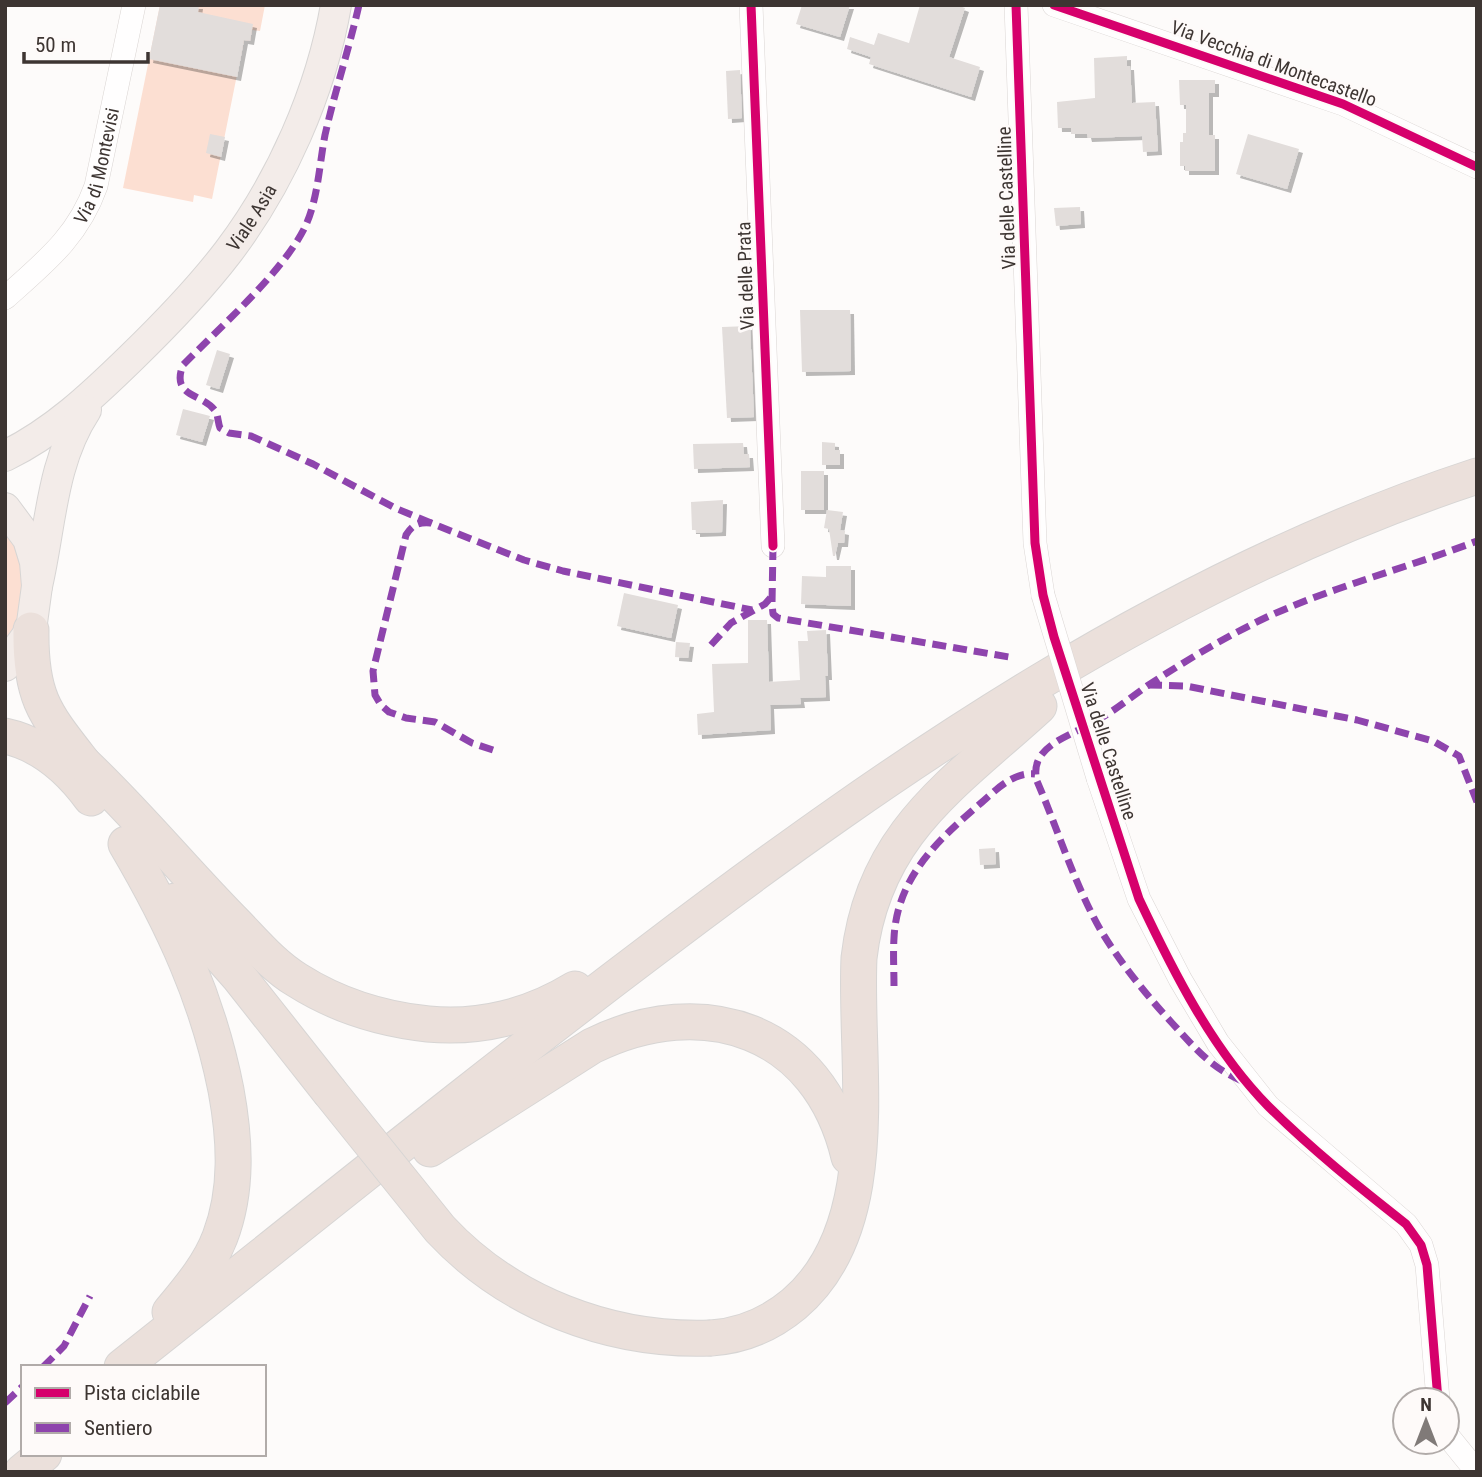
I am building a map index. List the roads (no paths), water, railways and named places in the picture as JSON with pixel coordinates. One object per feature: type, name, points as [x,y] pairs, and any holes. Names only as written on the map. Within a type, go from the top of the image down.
[{"type":"highway","points":[[123,1365],[463,1096],[712,904],[880,784],[981,717],[1097,647],[1194,595],[1352,522],[1477,476]]},
{"type":"highway","points":[[157,1365],[776,881],[918,782],[1039,706],[1147,644],[1286,573],[1477,498]]},
{"type":"highway","points":[[31,630],[31,667],[36,690],[48,716],[205,926],[239,977]]},
{"type":"highway","points":[[5,736],[30,743],[58,762],[86,791],[125,844],[239,977],[440,1229],[456,1245],[505,1283],[538,1302],[591,1323],[650,1336],[711,1338],[740,1333],[786,1311],[815,1283],[837,1248],[846,1228],[860,1144],[859,958],[861,936],[874,888],[896,846],[925,810],[1039,706]]},
{"type":"highway","points":[[84,764],[116,794],[204,891],[281,967],[321,993],[363,1012],[393,1020],[438,1025],[463,1024],[506,1019],[533,1011],[553,1002],[712,904]]},
{"type":"highway","points":[[122,1365],[188,1292],[211,1257],[221,1236],[229,1205],[234,1160],[228,1102],[210,1022],[195,979],[169,921],[125,844]]},
{"type":"highway","points":[[430,1149],[610,1038],[627,1031],[670,1023],[720,1024],[759,1036],[775,1045],[817,1082],[829,1100],[843,1131],[853,1188]]},
{"type":"highway","points":[[5,1458],[21,1446]]},
{"type":"highway","points":[[22,1472],[42,1456]]},
{"type":"main road","name":"Viale Asia","points":[[5,456],[57,425],[100,388],[204,281],[233,246],[262,200],[307,106],[336,5]]},
{"type":"main road","name":"Viale Asia","points":[[37,586],[62,457],[76,425],[100,388]]},
{"type":"main road","points":[[5,508],[28,539],[35,562],[37,586],[31,630],[5,666]]},
{"type":"street","name":"Via di Montevisi","points":[[5,298],[63,244],[76,229],[90,202],[99,175],[134,5]]},
{"type":"street","name":"Via delle Prata","points":[[751,5],[773,545]]},
{"type":"street","name":"Via delle Castelline","points":[[1016,5],[1035,543],[1043,595],[1098,778],[1139,899],[1180,979],[1218,1043],[1268,1106],[1406,1224],[1421,1245],[1427,1265],[1437,1386]]},
{"type":"street","name":"Via Vecchia di Montecastello","points":[[1054,5],[1343,104],[1477,167]]},
{"type":"street","points":[[1461,1452],[1477,1472]]}]
